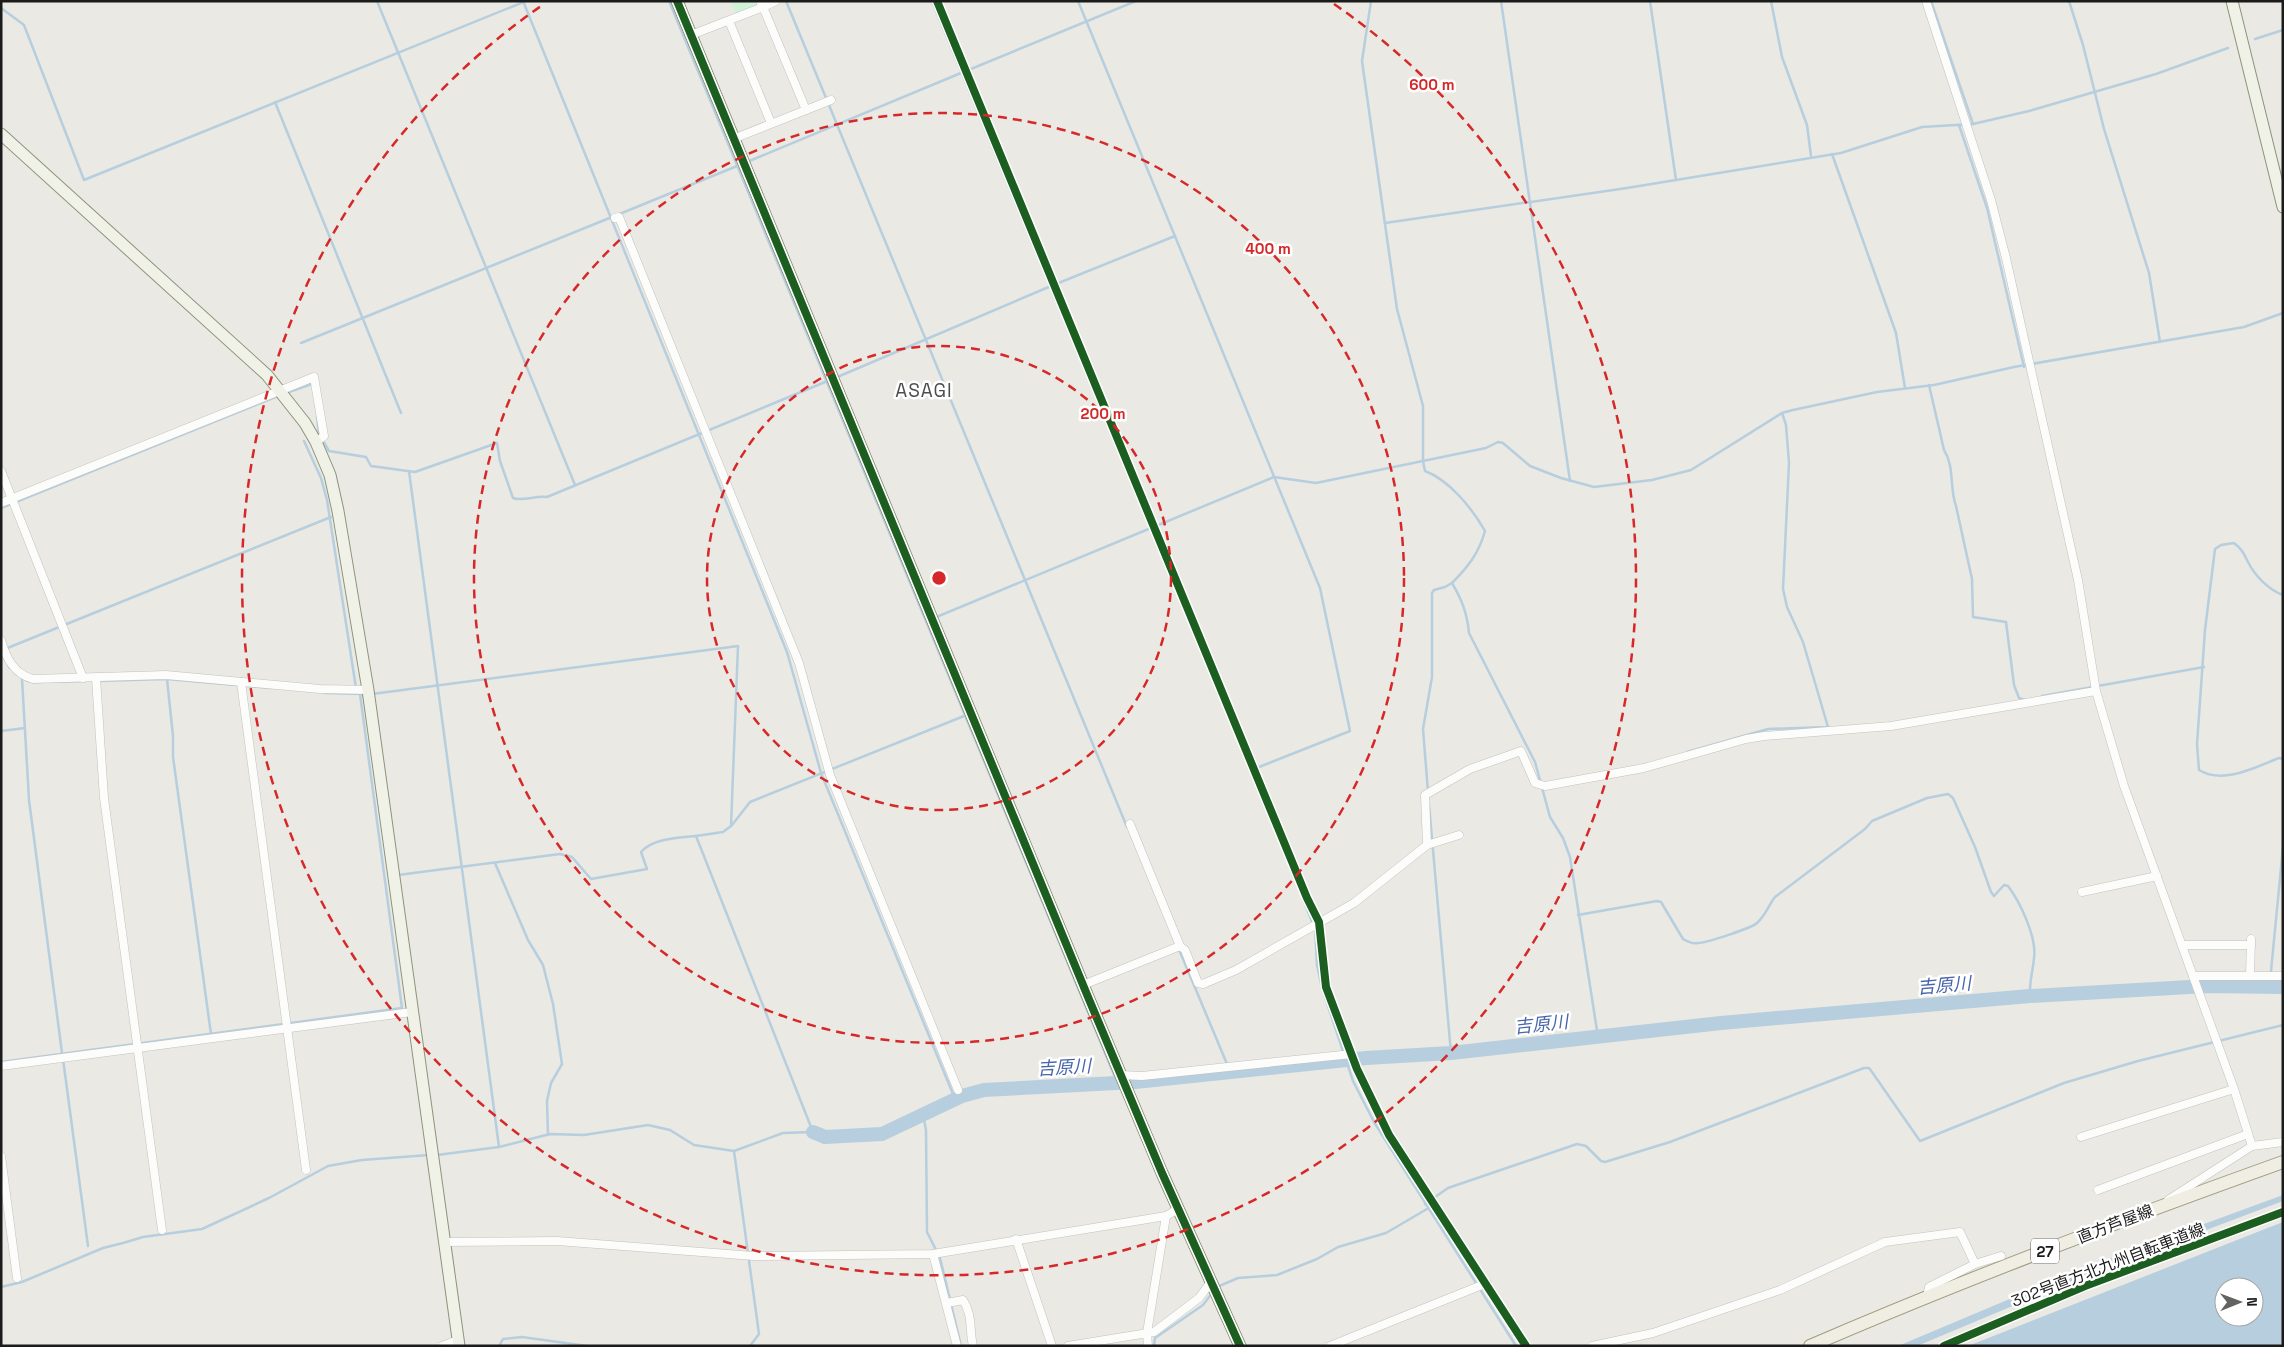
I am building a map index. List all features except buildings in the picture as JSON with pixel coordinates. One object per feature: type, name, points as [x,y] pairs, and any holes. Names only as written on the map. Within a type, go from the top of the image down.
[{"type":"main road","name":"直方芦屋線","points":[[1810,1346],[1927,1296],[2166,1204],[2283,1162]]},
{"type":"street","points":[[677,1],[732,139],[1083,985],[1178,1209],[1240,1346]]},
{"type":"street","points":[[691,35],[729,21],[762,4],[776,1]]},
{"type":"street","points":[[937,1],[1306,898],[1319,922],[1326,987],[1352,1054],[1389,1135],[1488,1283],[1526,1346]]},
{"type":"street","points":[[1926,1],[1988,192],[2006,258],[2078,580],[2096,691],[2124,786],[2194,976],[2252,1146]]},
{"type":"street","points":[[2232,1],[2283,207]]},
{"type":"street","points":[[762,4],[806,110]]},
{"type":"street","points":[[729,21],[771,123]]},
{"type":"street","points":[[732,139],[831,100]]},
{"type":"street","points":[[1,134],[226,336],[280,390],[305,423],[316,442],[330,475],[338,511],[368,690],[459,1343],[442,1346]]},
{"type":"street","points":[[615,218],[619,217],[799,663],[830,774],[958,1090]]},
{"type":"street","points":[[1,503],[314,377],[324,436],[316,442]]},
{"type":"street","points":[[1,471],[83,678]]},
{"type":"street","points":[[1,640],[13,666],[27,677],[96,678],[166,675],[368,690]]},
{"type":"street","points":[[96,678],[104,798],[162,1230]]},
{"type":"street","points":[[241,682],[306,1170]]},
{"type":"street","points":[[1427,845],[1425,795],[1470,769],[1521,751],[1535,783],[1545,786],[1644,768],[1746,739],[1891,726],[2096,691]]},
{"type":"street","points":[[1130,824],[1180,946],[1185,950],[1198,984],[1203,984],[1236,970],[1354,903],[1427,845],[1459,835]]},
{"type":"street","points":[[2082,892],[2157,876]]},
{"type":"street","points":[[2182,945],[2251,942],[2250,976]]},
{"type":"street","points":[[1083,985],[1180,946]]},
{"type":"street","points":[[2194,976],[2283,976]]},
{"type":"street","points":[[1,1066],[137,1050],[412,1012]]},
{"type":"street","points":[[1121,1075],[1142,1076],[1352,1054]]},
{"type":"street","points":[[2081,1137],[2234,1089]]},
{"type":"street","points":[[2098,1190],[2248,1134]]},
{"type":"street","points":[[2166,1204],[2167,1200],[2179,1191],[2252,1146],[2283,1142]]},
{"type":"street","points":[[1,1156],[17,1278]]},
{"type":"street","points":[[444,1242],[557,1241],[754,1256],[933,1254],[1166,1216],[1178,1209]]},
{"type":"street","points":[[1148,1346],[1147,1332],[1166,1216]]},
{"type":"street","points":[[1592,1346],[1653,1333],[1780,1290],[1885,1242],[1960,1232],[1975,1264]]},
{"type":"street","points":[[1016,1240],[1052,1346]]},
{"type":"street","points":[[933,1254],[957,1346]]},
{"type":"street","points":[[1927,1296],[1929,1287],[1975,1264],[2001,1256]]},
{"type":"street","points":[[1068,1346],[1154,1332],[1199,1298],[1211,1282]]},
{"type":"street","points":[[1330,1346],[1488,1283]]},
{"type":"street","points":[[947,1303],[963,1300],[968,1308],[973,1346]]},
{"type":"green space","points":[[730,1],[755,1],[757,5],[736,14]]},
{"type":"water","points":[[2283,1195],[2283,1201],[2079,1278],[1917,1346],[1898,1346],[2076,1271]]},
{"type":"water","points":[[2283,1222],[2283,1346],[1968,1346]]},
{"type":"waterway","points":[[377,1],[575,485]]},
{"type":"waterway","points":[[523,1],[787,652],[821,773],[955,1099]]},
{"type":"waterway","points":[[1,8],[24,25],[84,180],[526,1]]},
{"type":"waterway","points":[[669,1],[1117,1082]]},
{"type":"waterway","points":[[786,1],[1127,827]]},
{"type":"waterway","points":[[932,1],[1229,718]]},
{"type":"waterway","points":[[1078,1],[1320,588],[1350,731],[1254,769]]},
{"type":"waterway","points":[[966,71],[1136,1]]},
{"type":"waterway","points":[[1371,1],[1362,61],[1397,309],[1423,406],[1423,461],[1425,471],[1434,475],[1451,488],[1474,513],[1485,531],[1480,546],[1472,559],[1452,583],[1464,607],[1469,633],[1535,762],[1550,817],[1563,838],[1570,857],[1598,1037]]},
{"type":"waterway","points":[[1501,1],[1570,481]]},
{"type":"waterway","points":[[1650,1],[1676,180]]},
{"type":"waterway","points":[[1771,1],[1782,57],[1807,125],[1811,156]]},
{"type":"waterway","points":[[1931,1],[1973,124]]},
{"type":"waterway","points":[[2069,1],[2083,45],[2104,129],[2149,273],[2160,342]]},
{"type":"waterway","points":[[2255,39],[2283,30]]},
{"type":"waterway","points":[[1385,223],[1627,188],[1841,153],[1922,127],[1973,124],[2029,111],[2156,74],[2228,48]]},
{"type":"waterway","points":[[747,162],[961,73]]},
{"type":"waterway","points":[[275,102],[401,413]]},
{"type":"waterway","points":[[1959,125],[1987,208],[2024,367]]},
{"type":"waterway","points":[[1832,154],[1896,333],[1905,388]]},
{"type":"waterway","points":[[617,215],[742,164]]},
{"type":"waterway","points":[[301,343],[612,217]]},
{"type":"waterway","points":[[1056,284],[1175,236]]},
{"type":"waterway","points":[[835,378],[1051,286]]},
{"type":"waterway","points":[[1156,526],[1274,477],[1316,483],[1486,448],[1498,442],[1503,443],[1530,466],[1561,478],[1594,487],[1652,480],[1691,470],[1782,413],[1793,410],[1877,392],[1934,385],[2014,367],[2244,327],[2283,313]]},
{"type":"waterway","points":[[317,416],[319,434],[329,451],[366,457],[371,466],[415,472],[497,443],[500,461],[513,498],[521,499],[547,497],[830,380]]},
{"type":"waterway","points":[[286,393],[312,384]]},
{"type":"waterway","points":[[1929,385],[1944,450],[1950,463],[1954,499],[1972,579],[1973,617],[2006,622],[2014,685],[2019,698],[2025,700]]},
{"type":"waterway","points":[[1,508],[278,396]]},
{"type":"waterway","points":[[1687,752],[1768,729],[1828,727],[1803,642],[1787,607],[1783,589],[1789,463],[1786,425],[1782,413]]},
{"type":"waterway","points":[[304,441],[321,478],[327,500],[356,688]]},
{"type":"waterway","points":[[409,471],[499,1147]]},
{"type":"waterway","points":[[5,649],[331,517]]},
{"type":"waterway","points":[[934,618],[1151,528]]},
{"type":"waterway","points":[[2283,595],[2273,590],[2258,577],[2239,547],[2234,543],[2221,545],[2215,549],[2205,630],[2197,744],[2199,770],[2219,776],[2239,773],[2279,758],[2283,759]]},
{"type":"waterway","points":[[1428,792],[1423,729],[1432,677],[1432,593],[1434,590],[1452,583]]},
{"type":"waterway","points":[[372,694],[738,646],[731,826],[723,832],[696,836],[813,1132],[783,1133],[734,1151],[694,1145],[670,1130],[648,1125],[584,1135],[550,1134],[499,1147],[437,1155]]},
{"type":"waterway","points":[[3,656],[10,668]]},
{"type":"waterway","points":[[2042,696],[2204,667]]},
{"type":"waterway","points":[[18,675],[28,681]]},
{"type":"waterway","points":[[22,679],[29,800],[62,1053]]},
{"type":"waterway","points":[[167,679],[173,736],[173,757],[211,1034]]},
{"type":"waterway","points":[[98,681],[167,679],[272,688]]},
{"type":"waterway","points":[[33,682],[85,681]]},
{"type":"waterway","points":[[325,693],[364,694]]},
{"type":"waterway","points":[[1,1062],[402,1008],[360,694]]},
{"type":"waterway","points":[[732,825],[750,802],[964,716]]},
{"type":"waterway","points":[[1,731],[25,728]]},
{"type":"waterway","points":[[1578,915],[1657,901],[1661,902],[1683,939],[1687,941],[1703,942],[1729,935],[1757,923],[1763,917],[1775,897],[1865,829],[1872,821],[1927,798],[1948,794],[1953,798],[1975,847],[1991,892],[1994,896],[2004,885],[2008,886],[2027,920],[2034,950],[2030,996]]},
{"type":"waterway","points":[[1429,805],[1451,1053]]},
{"type":"waterway","points":[[398,875],[560,854],[572,857],[591,879],[647,869],[641,852],[646,847],[659,841],[696,836]]},
{"type":"waterway","points":[[2271,971],[2283,847]]},
{"type":"waterway","points":[[495,863],[528,940],[543,965],[553,1004],[562,1064],[551,1083],[547,1101],[548,1135]]},
{"type":"waterway","points":[[1303,899],[1315,929],[1317,965],[1322,988],[1353,1081],[1374,1122],[1516,1346]]},
{"type":"waterway","points":[[1178,947],[1227,1064]]},
{"type":"waterway","name":"吉原川","points":[[813,1132],[825,1137],[882,1134],[962,1096],[984,1090],[1135,1082],[1366,1058],[1451,1053],[1721,1023],[2030,996],[2207,986],[2283,987]]},
{"type":"waterway","points":[[1425,1204],[1448,1188],[1577,1144],[1586,1146],[1601,1161],[1605,1162],[1670,1142],[1864,1068],[1869,1068],[1920,1141],[2064,1083],[2138,1061],[2283,1025]]},
{"type":"waterway","points":[[63,1059],[88,1246]]},
{"type":"waterway","points":[[923,1114],[926,1130],[927,1232],[940,1258],[961,1346]]},
{"type":"waterway","points":[[734,1151],[759,1334],[750,1346]]},
{"type":"waterway","points":[[1,1287],[22,1282],[103,1248],[143,1237],[202,1229],[269,1198],[328,1166],[362,1160],[429,1155]]},
{"type":"waterway","points":[[1217,1287],[1238,1278],[1277,1275],[1317,1259],[1338,1247],[1386,1233],[1427,1209]]},
{"type":"waterway","points":[[1154,1346],[1155,1338],[1203,1305],[1212,1293]]},
{"type":"waterway","points":[[499,1346],[503,1339],[522,1337],[587,1346]]},
{"type":"cycle path","points":[[677,1],[1088,997],[1162,1173],[1240,1346]]},
{"type":"cycle path","points":[[937,1],[1307,898],[1319,922],[1326,987],[1357,1069],[1389,1135],[1526,1346]]},
{"type":"cycle path","name":"302号直方北九州自転車道線","points":[[1944,1346],[2085,1286],[2283,1212]]},
{"type":"district","name":"ASAGI","points":[[924,390]]}]
